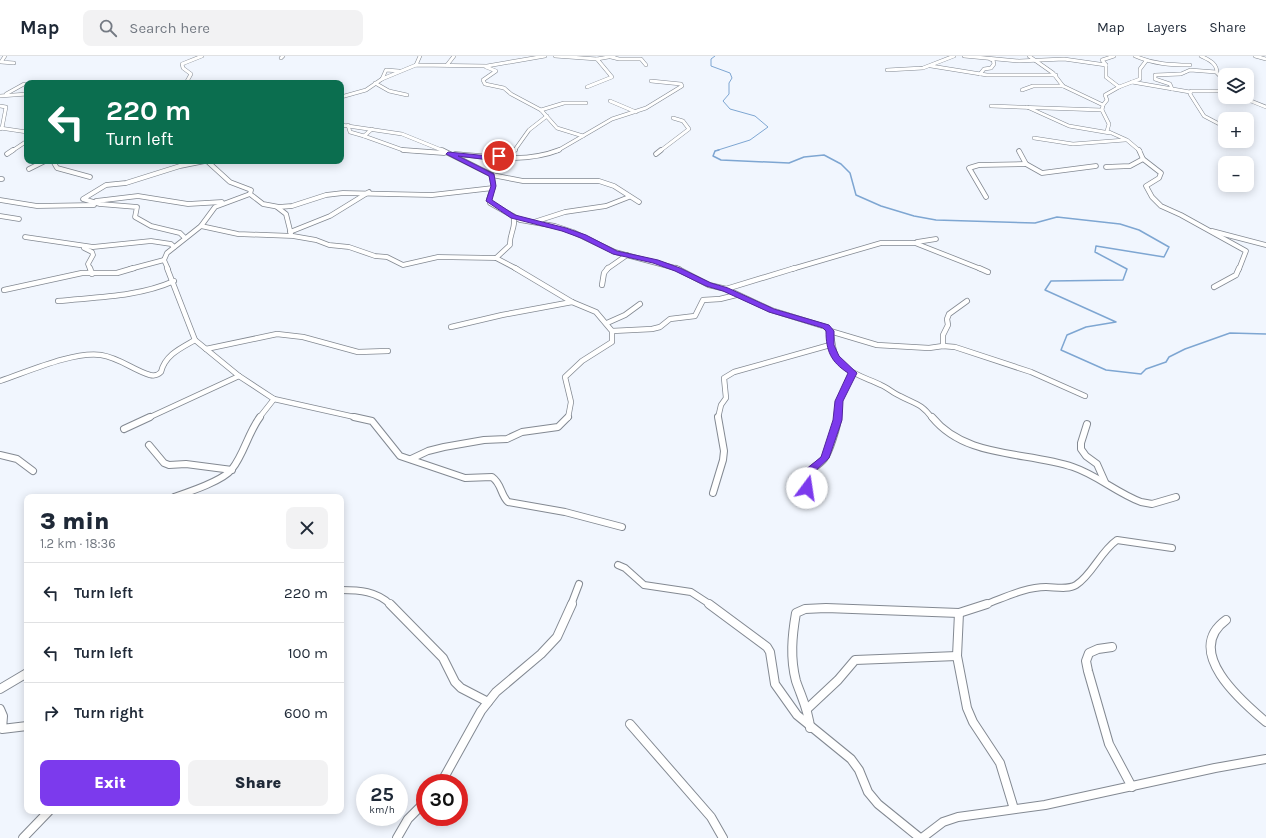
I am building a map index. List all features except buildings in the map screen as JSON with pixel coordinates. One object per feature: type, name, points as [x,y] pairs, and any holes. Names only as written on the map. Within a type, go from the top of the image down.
[{"type":"street","points":[[5,56],[1,62],[14,63]]},
{"type":"street","points":[[188,80],[191,74],[183,68],[182,64],[202,56]]},
{"type":"street","points":[[416,65],[420,56]]},
{"type":"street","points":[[447,65],[454,56]]},
{"type":"street","points":[[344,96],[366,90],[382,79],[416,65],[481,66],[545,56]]},
{"type":"street","points":[[555,56],[597,59],[612,57],[642,60],[646,65]]},
{"type":"street","points":[[887,70],[920,69],[954,56]]},
{"type":"street","points":[[964,56],[1018,62],[1053,59],[1084,61],[1106,65]]},
{"type":"street","points":[[1029,56],[1056,75],[1063,86]]},
{"type":"street","points":[[1049,56],[1053,59]]},
{"type":"street","points":[[1114,56],[1102,60],[1106,65],[1105,73],[1107,79],[1119,85]]},
{"type":"street","points":[[1135,56],[1146,61],[1168,65],[1190,64],[1190,70]]},
{"type":"street","points":[[1172,89],[1170,84],[1155,79],[1155,75],[1180,74],[1190,70],[1216,72],[1217,68],[1212,62],[1201,56]]},
{"type":"street","points":[[1255,56],[1266,59]]},
{"type":"street","points":[[587,87],[612,76],[597,59]]},
{"type":"street","points":[[980,74],[984,69],[991,68],[994,64],[993,60],[988,59]]},
{"type":"street","points":[[1110,133],[1107,131],[1109,124],[1102,110],[1103,105],[1107,100],[1105,95],[1119,85],[1140,79],[1140,69],[1146,61]]},
{"type":"street","points":[[481,66],[496,71],[483,80],[485,84],[504,88],[511,94],[541,110],[557,128],[583,136]]},
{"type":"street","points":[[931,66],[980,74],[1056,75]]},
{"type":"street","points":[[382,79],[386,70],[399,71]]},
{"type":"street","points":[[348,126],[350,132],[403,150],[489,158],[516,159],[544,156],[564,148],[612,119],[646,108],[660,98],[682,86],[676,82],[651,81]]},
{"type":"street","points":[[1132,82],[1190,92],[1218,91]]},
{"type":"street","points":[[375,83],[389,91],[407,95]]},
{"type":"street","points":[[0,96],[24,84]]},
{"type":"street","points":[[1022,90],[1033,86],[1063,86],[1103,105]]},
{"type":"street","points":[[1190,92],[1190,97],[1196,102],[1204,116],[1218,125]]},
{"type":"street","points":[[0,96],[24,94]]},
{"type":"street","points":[[610,101],[636,112]]},
{"type":"street","points":[[541,110],[564,103],[586,103]]},
{"type":"street","points":[[1254,103],[1266,108]]},
{"type":"street","points":[[0,106],[6,107],[1,128],[24,133]]},
{"type":"street","points":[[991,106],[1026,106],[1102,110]]},
{"type":"street","points":[[1026,106],[1069,126],[1110,133],[1127,140],[1139,149],[1143,159],[1161,173],[1159,178],[1147,184],[1146,187],[1161,206],[1206,229],[1222,240],[1243,248],[1246,254],[1236,275],[1214,287]]},
{"type":"street","points":[[489,158],[509,154],[515,151],[528,130],[547,116]]},
{"type":"street","points":[[656,154],[689,129],[683,121],[673,118]]},
{"type":"street","points":[[344,125],[372,129],[387,133],[402,134],[448,153],[492,175],[523,181],[598,181],[614,186],[639,202]]},
{"type":"street","points":[[364,136],[372,129]]},
{"type":"street","points":[[1034,138],[1073,144],[1127,140]]},
{"type":"street","points":[[7,154],[24,143]]},
{"type":"street","points":[[1019,152],[1026,164],[1037,172],[1046,173],[1096,166]]},
{"type":"street","points":[[1106,167],[1130,166],[1143,159]]},
{"type":"street","points":[[29,170],[40,164]]},
{"type":"street","points":[[55,164],[57,168],[64,169],[74,174],[90,177]]},
{"type":"street","points":[[100,204],[83,199],[106,185],[126,183],[180,166],[193,164]]},
{"type":"street","points":[[209,164],[230,182],[249,189],[250,194],[259,202],[277,207],[332,194],[370,192],[423,195],[492,188]]},
{"type":"street","points":[[986,197],[983,188],[971,173],[969,168],[979,165],[1026,164]]},
{"type":"street","points":[[492,175],[492,188],[489,199],[490,203],[513,216],[531,222],[555,226],[573,232],[609,250],[678,269],[709,284],[726,289],[736,295],[771,310],[826,327],[830,331],[877,345],[928,348],[943,346],[976,353],[1031,372],[1085,396]]},
{"type":"street","points":[[291,234],[330,216],[370,192]]},
{"type":"street","points":[[250,194],[215,207],[201,226],[167,253],[164,260],[174,281],[195,340],[206,350],[239,376],[274,399],[372,421],[378,426],[395,452],[400,456],[465,478],[492,477],[496,479],[503,490],[503,498],[508,502],[548,507],[581,515],[622,528]]},
{"type":"street","points":[[92,202],[138,196],[188,204],[226,202]]},
{"type":"street","points":[[531,222],[565,212],[606,206],[629,197]]},
{"type":"street","points":[[0,200],[49,206],[100,204],[137,207],[135,217],[151,226],[180,233],[184,238]]},
{"type":"street","points":[[277,207],[286,214],[291,234]]},
{"type":"street","points":[[0,216],[19,219]]},
{"type":"street","points":[[496,258],[510,245],[510,235],[515,228],[516,223],[513,216]]},
{"type":"street","points":[[201,226],[238,234],[291,234],[354,248],[375,256],[390,258],[403,265],[438,257],[496,258],[572,302],[596,312],[607,323],[612,331],[612,342],[582,361],[565,377],[571,402],[568,419],[563,424],[558,427],[522,432],[507,439],[484,440],[444,446],[428,451],[411,460]]},
{"type":"street","points":[[1206,229],[1266,245]]},
{"type":"street","points":[[163,242],[168,230]]},
{"type":"street","points":[[25,237],[99,247],[151,241],[163,242],[174,247]]},
{"type":"street","points":[[726,289],[803,268],[871,245],[915,242],[936,238]]},
{"type":"street","points":[[66,242],[92,252],[93,255],[88,264],[92,274]]},
{"type":"street","points":[[915,242],[988,272]]},
{"type":"street","points":[[602,285],[602,276],[606,268],[627,256]]},
{"type":"street","points":[[4,290],[82,273],[117,273],[164,260]]},
{"type":"street","points":[[58,301],[155,289],[174,281]]},
{"type":"street","points":[[612,331],[660,327],[670,319],[689,318],[695,316],[703,300],[720,299],[736,295]]},
{"type":"street","points":[[943,346],[943,335],[948,325],[947,319],[949,314],[967,301]]},
{"type":"street","points":[[451,327],[502,315],[572,302]]},
{"type":"street","points":[[607,323],[625,315],[640,304]]},
{"type":"street","points":[[830,331],[830,345],[838,361],[852,373],[920,404],[926,409],[936,423],[965,443],[998,452],[1019,454],[1072,467],[1092,475],[1132,499],[1143,503],[1154,503],[1176,497]]},
{"type":"street","points":[[206,350],[277,334],[303,337],[358,352],[388,351]]},
{"type":"street","points":[[0,381],[82,356],[97,354],[113,357],[150,375],[157,375],[161,372],[162,365],[165,360],[195,340]]},
{"type":"street","points":[[713,493],[723,459],[723,441],[717,414],[719,405],[726,398],[724,378],[734,372],[830,345]]},
{"type":"street","points":[[800,495],[807,488],[805,480],[808,472],[825,458],[838,420],[839,401],[852,373]]},
{"type":"street","points":[[124,429],[239,376]]},
{"type":"street","points":[[183,494],[202,488],[232,470],[253,426],[274,399]]},
{"type":"street","points":[[1087,424],[1081,443],[1082,452],[1097,464],[1105,482]]},
{"type":"street","points":[[148,445],[164,463],[169,465],[186,464],[232,470]]},
{"type":"street","points":[[0,455],[17,460],[33,471]]},
{"type":"street","points":[[810,728],[810,718],[799,688],[792,658],[791,643],[796,613],[805,609],[826,608],[959,613],[1033,588],[1065,588],[1075,586],[1108,546],[1117,540],[1172,548]]},
{"type":"street","points":[[618,565],[626,568],[644,585],[691,592],[744,628],[767,647],[770,652],[775,684],[796,715],[851,760],[859,770],[868,792],[878,804],[921,838],[943,822],[958,816],[1045,805],[1216,768],[1266,759]]},
{"type":"street","points":[[447,774],[463,740],[488,702],[509,679],[538,657],[558,636],[579,584]]},
{"type":"street","points":[[344,590],[359,590],[383,597],[443,658],[455,682],[461,688],[488,702]]},
{"type":"street","points":[[959,613],[957,656],[967,708],[973,722],[1000,763],[1014,809]]},
{"type":"street","points":[[1226,620],[1217,627],[1212,635],[1210,646],[1218,672],[1225,684],[1266,722]]},
{"type":"street","points":[[1112,647],[1092,650],[1087,653],[1085,658],[1087,674],[1108,743],[1132,787]]},
{"type":"street","points":[[807,709],[838,680],[855,660],[957,656]]},
{"type":"street","points":[[0,689],[24,675]]},
{"type":"street","points":[[0,709],[3,716],[2,729],[4,730],[24,727]]},
{"type":"street","points":[[630,724],[711,817],[723,838]]},
{"type":"street","points":[[397,838],[408,819],[416,811]]},
{"type":"street","points":[[23,838],[46,814]]},
{"type":"waterway","points":[[715,56],[711,59],[711,66],[730,73],[732,78],[729,83],[729,94],[723,101],[730,109],[755,116],[768,127],[750,140],[715,151]]},
{"type":"waterway","points":[[715,151],[719,150]]},
{"type":"waterway","points":[[715,151],[713,156],[721,160],[789,163],[804,157],[824,155],[841,164],[850,173],[856,195],[881,206],[914,216],[936,220],[1035,223],[1057,217],[1120,224],[1139,230],[1169,247],[1164,257],[1096,246],[1095,252],[1127,269],[1123,280],[1051,281],[1045,290],[1116,322],[1086,327],[1067,335],[1061,350],[1106,370],[1141,374],[1146,369],[1166,362],[1169,357],[1185,349],[1230,333],[1266,334]]},
{"type":"route","points":[[499,156],[489,158],[448,153],[492,175],[494,186],[489,199],[490,203],[520,220],[555,226],[584,236],[609,250],[678,269],[709,284],[726,289],[736,295],[771,310],[812,322],[826,327],[830,331],[830,345],[835,357],[852,373],[839,401],[838,420],[825,458],[816,467],[808,472],[805,480],[807,488]]}]
